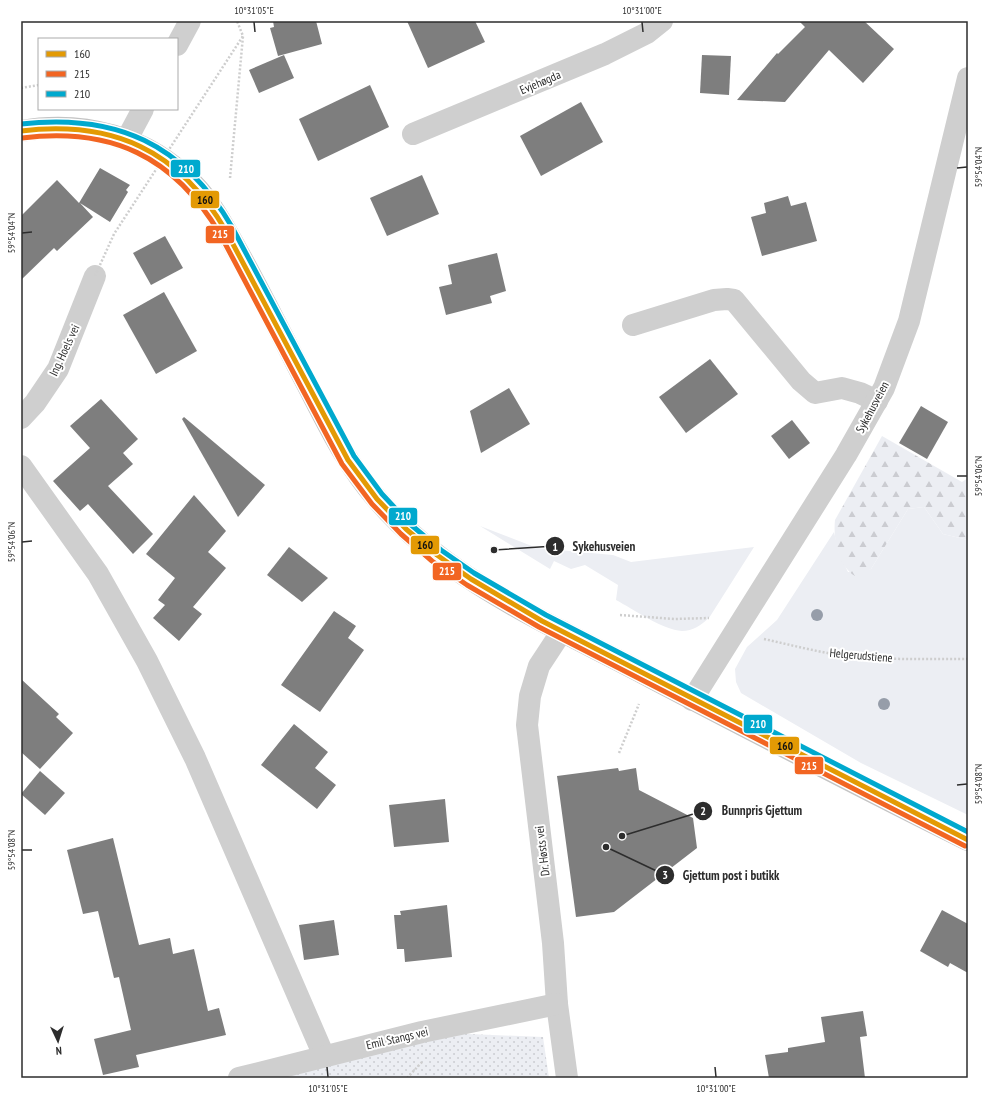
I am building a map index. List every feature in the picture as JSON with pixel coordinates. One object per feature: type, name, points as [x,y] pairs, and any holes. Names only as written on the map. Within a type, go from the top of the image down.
[{"type":"main road","points":[[21,131],[58,127],[87,130],[127,139],[155,153],[176,167],[195,185],[222,224],[258,289],[333,435],[356,474],[404,528],[446,563],[496,594],[562,631],[692,700],[968,840]]},
{"type":"street","points":[[178,43],[190,21]]},
{"type":"street","name":"Evjehøgda","points":[[413,134],[605,54],[648,33],[662,21]]},
{"type":"street","name":"Sykehusveien","points":[[692,700],[778,565],[884,388],[909,321],[968,78]]},
{"type":"street","points":[[127,139],[142,110]]},
{"type":"street","name":"Ing. Hoels vei","points":[[21,418],[35,403],[58,369],[96,276]]},
{"type":"street","points":[[633,325],[714,300],[734,300],[801,381],[815,393],[842,388],[877,400]]},
{"type":"street","points":[[21,466],[98,574],[147,661],[195,758],[324,1056]]},
{"type":"street","name":"Dr. Høsts vei","points":[[562,631],[539,666],[530,696],[527,725],[553,943],[557,1004],[567,1078]]},
{"type":"street","name":"Emil Stangs vei","points":[[239,1078],[422,1032],[557,1004]]},
{"type":"path","points":[[230,178],[243,36],[237,21]]},
{"type":"path","points":[[96,276],[114,234],[243,36]]},
{"type":"path","points":[[21,88],[38,85]]},
{"type":"path","points":[[620,615],[674,619],[715,618]]},
{"type":"path","name":"Helgerudstiene","points":[[762,638],[845,656],[880,659],[968,659]]},
{"type":"path","points":[[619,753],[639,704]]},
{"type":"green space","points":[[882,436],[962,482],[968,478],[968,540],[943,534],[924,507],[908,509],[871,569],[855,576],[844,566],[838,551],[835,535],[835,520]]},
{"type":"green space","points":[[924,507],[943,534],[968,540],[968,815],[861,763],[741,693],[736,682],[735,669],[747,647],[777,620],[834,532],[839,553],[848,572],[871,569],[908,509]]},
{"type":"green space","points":[[480,526],[537,548],[613,555],[631,562],[754,547],[709,618],[697,627],[682,631],[674,630],[657,623],[616,600],[618,585],[585,565],[571,569],[554,561],[550,569]]},
{"type":"green space","points":[[422,1032],[543,1037],[549,1078],[243,1078]]},
{"type":"building","points":[[273,21],[316,21],[322,44],[278,56],[270,28],[274,27]]},
{"type":"building","points":[[407,21],[475,21],[485,42],[428,68]]},
{"type":"building","points":[[799,21],[864,21],[894,49],[863,83],[829,50],[785,102],[737,100],[777,53],[778,54],[805,27]]},
{"type":"building","points":[[284,55],[294,78],[259,93],[249,70]]},
{"type":"building","points":[[702,55],[731,56],[729,95],[700,93]]},
{"type":"building","points":[[370,85],[389,127],[318,161],[299,119]]},
{"type":"building","points":[[581,102],[603,142],[541,176],[520,136]]},
{"type":"building","points":[[100,168],[130,185],[126,190],[128,192],[110,222],[80,203],[93,217],[57,251],[54,248],[21,280],[21,216],[57,180],[79,203]]},
{"type":"building","points":[[422,175],[439,214],[387,236],[370,198]]},
{"type":"building","points":[[788,196],[791,206],[806,202],[817,241],[762,256],[751,217],[766,213],[764,203]]},
{"type":"building","points":[[165,236],[183,268],[151,285],[133,253]]},
{"type":"building","points":[[497,253],[506,291],[490,296],[492,303],[446,315],[439,287],[452,284],[448,265]]},
{"type":"building","points":[[164,292],[197,351],[156,374],[123,315]]},
{"type":"building","points":[[710,359],[738,394],[686,433],[659,397]]},
{"type":"building","points":[[509,388],[530,424],[481,453],[470,411]]},
{"type":"building","points":[[101,399],[138,439],[123,453],[133,464],[108,486],[153,534],[133,554],[88,504],[80,511],[53,481],[90,448],[70,426]]},
{"type":"building","points":[[921,406],[948,422],[927,459],[899,443]]},
{"type":"building","points":[[184,417],[265,485],[238,517],[182,419]]},
{"type":"building","points":[[792,420],[810,443],[789,459],[771,436]]},
{"type":"building","points":[[194,495],[226,531],[208,552],[226,568],[193,607],[202,614],[179,641],[153,618],[165,605],[158,600],[175,578],[146,554]]},
{"type":"building","points":[[289,547],[328,578],[302,602],[267,575]]},
{"type":"building","points":[[334,611],[356,626],[348,638],[364,650],[320,712],[281,685]]},
{"type":"building","points":[[21,679],[59,714],[56,717],[73,733],[40,769],[21,752]]},
{"type":"building","points":[[294,724],[328,752],[315,768],[336,785],[317,809],[261,765]]},
{"type":"building","points":[[618,768],[619,771],[636,768],[639,790],[693,818],[697,848],[614,912],[576,917],[557,776]]},
{"type":"building","points":[[40,771],[65,793],[45,815],[21,794]]},
{"type":"building","points":[[445,799],[449,842],[394,847],[389,805]]},
{"type":"building","points":[[113,838],[139,945],[170,938],[173,954],[194,949],[208,1011],[219,1008],[226,1035],[136,1055],[139,1067],[103,1075],[94,1039],[131,1030],[119,977],[114,978],[98,911],[83,914],[67,850]]},
{"type":"building","points":[[447,905],[452,957],[405,962],[404,949],[397,949],[394,915],[401,915],[400,911]]},
{"type":"building","points":[[942,910],[968,924],[968,973],[950,963],[948,967],[920,951]]},
{"type":"building","points":[[334,920],[339,955],[304,960],[299,925]]},
{"type":"building","points":[[863,1011],[867,1036],[860,1037],[865,1078],[769,1078],[765,1055],[788,1052],[788,1048],[825,1042],[821,1017]]},
{"type":"transit line","name":"210","points":[[21,124],[55,122],[87,124],[117,130],[144,140],[169,155],[192,174],[213,198],[232,227],[354,456],[382,494],[410,524],[441,550],[474,573],[546,615],[968,832]]},
{"type":"transit line","name":"160","points":[[21,131],[54,129],[85,131],[114,136],[140,146],[165,161],[187,180],[207,203],[226,231],[348,460],[377,499],[406,529],[437,555],[471,579],[542,621],[968,840]]},
{"type":"transit line","name":"215","points":[[22,138],[54,136],[84,137],[112,143],[137,153],[161,166],[182,185],[202,207],[220,234],[342,464],[372,504],[401,534],[432,561],[467,585],[539,627],[965,846]]},
{"type":"place","name":"Sykehusveien","points":[[494,550]]},
{"type":"place","name":"Bunnpris Gjettum","points":[[622,836]]},
{"type":"place","name":"Gjettum post i butikk","points":[[606,847]]}]
